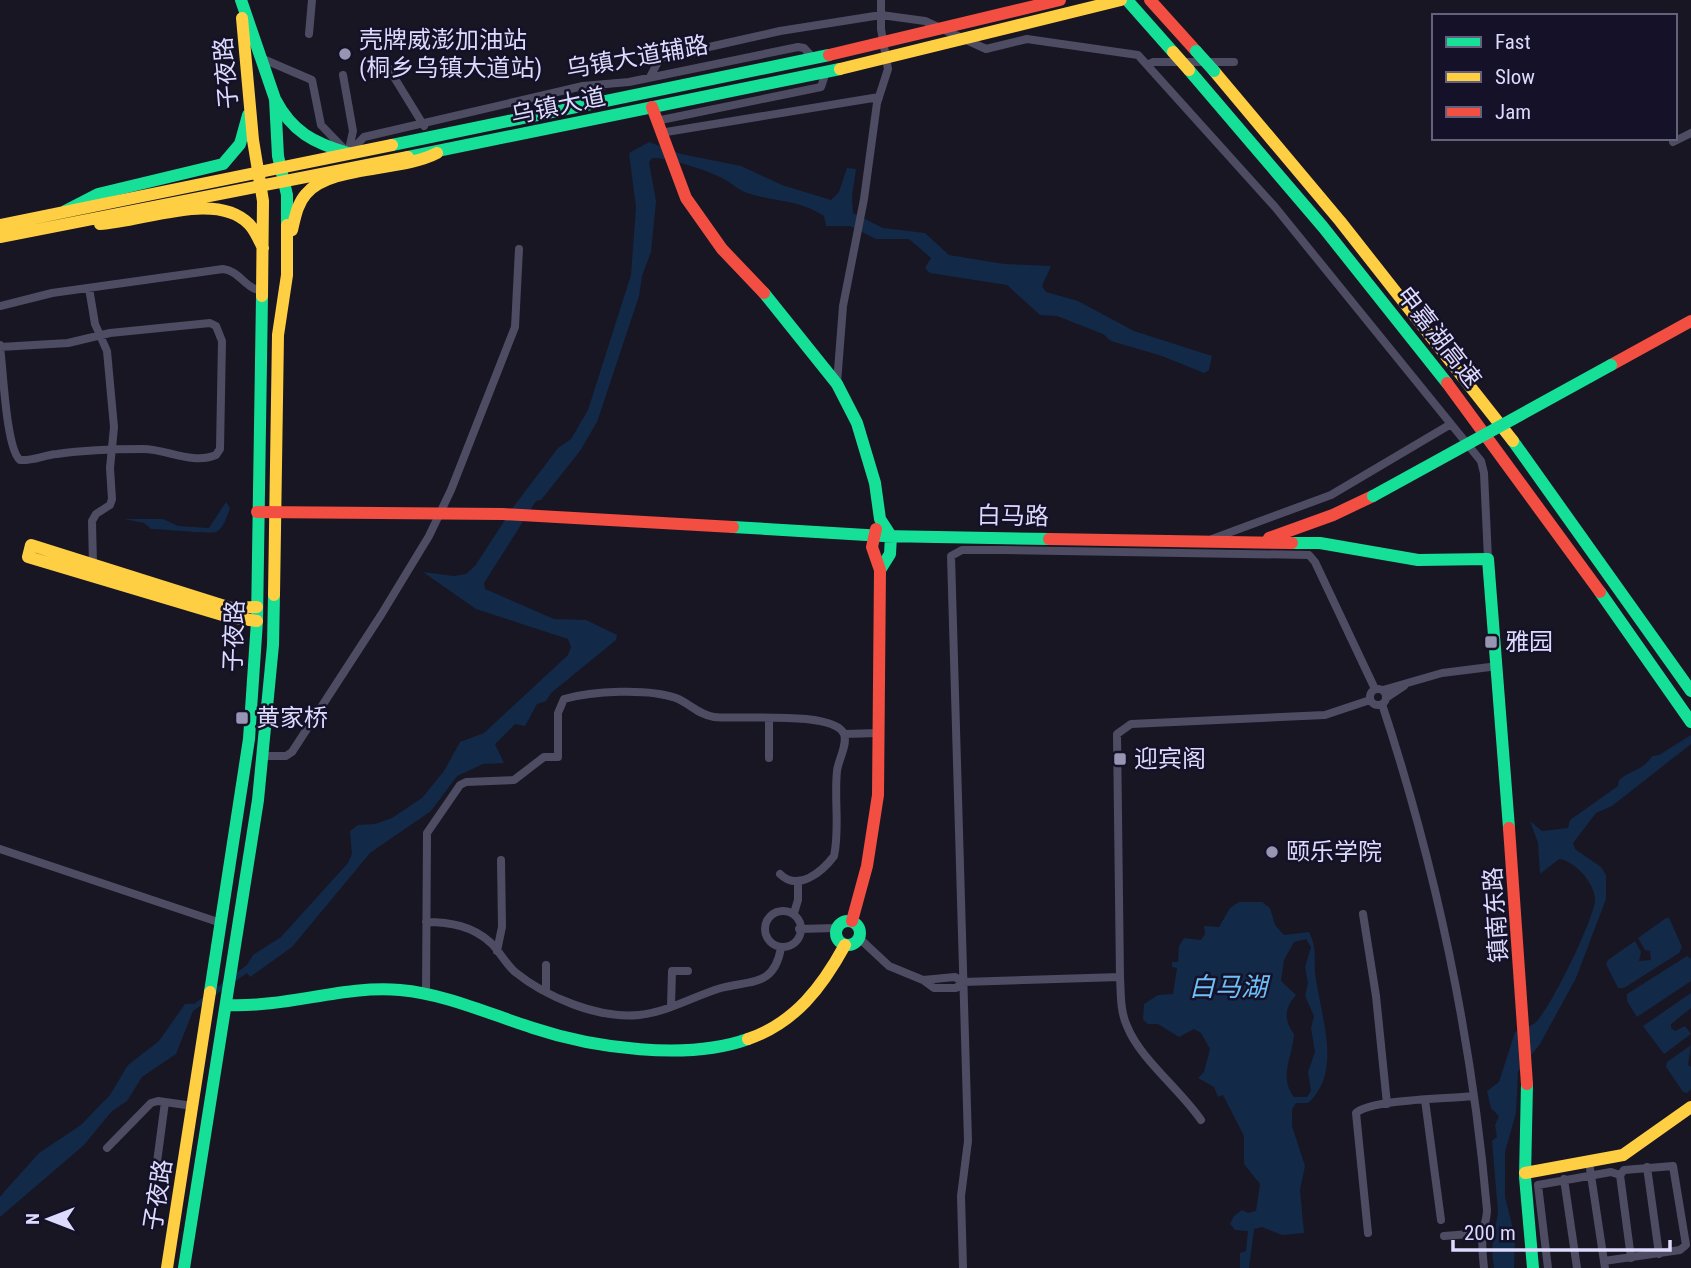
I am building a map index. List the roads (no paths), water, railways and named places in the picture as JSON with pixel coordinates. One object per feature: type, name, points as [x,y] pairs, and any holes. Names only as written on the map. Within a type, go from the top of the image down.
[{"type":"main road","name":"子夜路","points":[[184,1268],[264,756],[273,645],[278,335],[287,254],[285,182],[280,168],[275,99],[241,0]]},
{"type":"main road","name":"子夜路","points":[[167,1268],[249,739],[257,614],[262,187],[250,104],[241,0]]},
{"type":"main road","name":"乌镇大道","points":[[0,225],[814,59],[1060,0]]},
{"type":"main road","name":"乌镇大道","points":[[0,237],[439,152],[826,72],[983,36],[1121,0]]},
{"type":"main road","name":"申嘉湖高速","points":[[1127,0],[1283,177],[1494,442],[1604,594],[1691,722]]},
{"type":"main road","name":"申嘉湖高速","points":[[1150,0],[1292,162],[1503,425],[1691,691]]},
{"type":"main road","points":[[275,99],[296,132],[316,144],[348,153]]},
{"type":"main road","points":[[62,213],[97,194],[223,164],[240,144],[250,104]]},
{"type":"main road","points":[[652,107],[672,167],[686,198],[722,249],[780,311],[837,384],[857,423],[875,483],[880,519],[891,536],[890,554],[880,570]]},
{"type":"main road","points":[[470,129],[473,145]]},
{"type":"main road","points":[[287,254],[299,205],[316,186],[418,162],[439,152]]},
{"type":"main road","points":[[83,222],[120,224],[222,207],[245,217],[256,230],[263,248]]},
{"type":"main road","points":[[1258,541],[1324,518],[1373,496],[1691,321]]},
{"type":"main road","name":"白马路","points":[[257,512],[503,514],[891,536],[1320,543],[1418,560],[1489,559]]},
{"type":"main road","points":[[852,921],[876,822],[880,570],[872,547],[880,519]]},
{"type":"main road","points":[[29,551],[93,571],[257,614]]},
{"type":"main road","name":"镇南东路","points":[[1489,559],[1528,1062],[1525,1173],[1533,1268]]},
{"type":"main road","points":[[225,900],[242,902]]},
{"type":"main road","points":[[845,920],[852,921],[860,930],[859,939],[853,944],[845,944],[838,940],[836,928],[845,920]]},
{"type":"main road","points":[[227,998],[256,1007],[370,989],[426,994],[555,1034],[593,1042],[649,1048],[712,1045],[764,1034],[800,1009],[820,985],[845,944]]},
{"type":"main road","points":[[1525,1173],[1590,1169],[1623,1155],[1691,1107]]},
{"type":"street","points":[[309,34],[312,0]]},
{"type":"street","points":[[875,0],[881,15]]},
{"type":"street","points":[[837,384],[843,306],[864,199],[879,97],[888,69],[881,0]]},
{"type":"street","points":[[650,77],[660,58],[792,29],[881,15],[925,22],[986,49],[1015,41],[1033,40],[1133,53],[1147,65],[1275,207],[1483,467],[1489,559]]},
{"type":"street","name":"乌镇大道辅路","points":[[348,153],[364,137],[583,86],[650,77],[798,47],[804,48],[814,59]]},
{"type":"street","points":[[263,59],[312,80],[321,125],[348,153]]},
{"type":"street","points":[[1147,65],[1153,62],[1234,62]]},
{"type":"street","points":[[388,69],[431,137]]},
{"type":"street","points":[[659,130],[821,87],[826,72]]},
{"type":"street","points":[[343,75],[353,131],[348,153]]},
{"type":"street","points":[[568,109],[605,85]]},
{"type":"street","points":[[659,130],[879,97]]},
{"type":"street","points":[[1673,142],[1691,133]]},
{"type":"street","points":[[264,756],[276,758],[292,752],[350,664],[441,512],[515,327],[519,249]]},
{"type":"street","points":[[0,306],[52,293],[223,269],[234,272],[249,288],[262,291]]},
{"type":"street","points":[[89,288],[95,324],[107,351],[114,427],[112,499],[110,505],[96,514],[92,521],[93,571]]},
{"type":"street","points":[[202,323],[216,326],[222,341],[221,441],[216,455],[177,457],[160,450],[112,450],[54,454],[27,460],[16,457],[0,346],[68,343],[101,336],[202,323]]},
{"type":"street","points":[[1209,540],[1331,495],[1451,424]]},
{"type":"street","points":[[962,1268],[961,1196],[968,1141],[949,564],[955,551],[1184,551],[1309,555],[1381,695],[1440,905],[1472,1096],[1487,1211],[1483,1233],[1483,1268]]},
{"type":"street","points":[[1201,1121],[1185,1097],[1129,1032],[1123,1016],[1115,751],[1120,730],[1131,724],[1325,715],[1370,700],[1370,692],[1381,695],[1442,673],[1497,666]]},
{"type":"street","points":[[426,994],[427,833],[460,785],[466,782],[514,780],[544,757],[558,757],[558,713],[564,699],[614,693],[657,694],[676,698],[710,716],[819,721],[831,724],[844,734],[879,733]]},
{"type":"street","points":[[769,718],[769,758]]},
{"type":"street","points":[[780,874],[790,881],[816,875],[834,856],[836,774],[844,734]]},
{"type":"street","points":[[0,849],[221,923]]},
{"type":"street","points":[[497,951],[502,927],[501,860]]},
{"type":"street","points":[[793,913],[798,900],[798,881]]},
{"type":"street","points":[[777,911],[793,913],[798,917],[799,929],[795,944],[781,948],[768,941],[768,919],[777,911]]},
{"type":"street","points":[[1363,914],[1387,1104]]},
{"type":"street","points":[[426,922],[466,928],[490,942],[513,970],[546,991],[584,1007],[622,1015],[650,1014],[713,990],[762,980],[775,968],[781,948]]},
{"type":"street","points":[[799,929],[836,928]]},
{"type":"street","points":[[859,939],[889,966],[923,980],[934,988],[956,988],[963,982]]},
{"type":"street","points":[[546,965],[546,991]]},
{"type":"street","points":[[671,1006],[672,971],[688,971]]},
{"type":"street","points":[[923,980],[943,977],[955,977],[963,982],[1120,977]]},
{"type":"street","points":[[943,977],[943,988]]},
{"type":"street","points":[[1368,1233],[1354,1118],[1359,1110],[1387,1104],[1472,1096]]},
{"type":"street","points":[[1425,1100],[1441,1220]]},
{"type":"street","points":[[153,1192],[165,1102]]},
{"type":"street","points":[[107,1148],[151,1103],[193,1105]]},
{"type":"street","points":[[1590,1169],[1604,1265],[1684,1248],[1682,1214],[1673,1166],[1624,1170],[1620,1175],[1631,1258]]},
{"type":"street","points":[[1647,1167],[1659,1254]]},
{"type":"street","points":[[1548,1268],[1537,1189],[1542,1183],[1564,1179],[1590,1169],[1617,1172],[1620,1175]]},
{"type":"street","points":[[1564,1179],[1577,1268]]},
{"type":"street","points":[[1444,1236],[1483,1233]]},
{"type":"water","points":[[649,142],[681,154],[741,166],[782,185],[831,200],[839,192],[847,168],[856,169],[852,196],[853,213],[883,228],[925,233],[949,255],[1004,264],[1051,266],[1042,286],[1046,292],[1078,301],[1134,331],[1212,356],[1209,370],[1204,373],[1162,356],[1111,341],[1103,334],[1057,316],[1040,315],[1007,285],[930,273],[925,268],[931,258],[909,239],[876,239],[850,226],[826,226],[824,216],[814,210],[747,193],[709,172],[678,162],[652,158],[649,162],[656,201],[651,252],[597,422],[580,451],[541,500],[536,501],[484,583],[485,589],[554,619],[586,620],[617,635],[616,640],[551,693],[546,701],[537,704],[525,726],[515,724],[495,744],[504,763],[483,764],[457,776],[431,811],[370,853],[292,947],[250,977],[247,973],[193,1011],[176,1054],[142,1077],[127,1101],[112,1111],[84,1145],[0,1217],[0,1197],[4,1192],[39,1153],[81,1125],[110,1095],[128,1065],[159,1041],[185,1004],[194,1004],[247,965],[253,955],[281,937],[348,863],[352,854],[350,831],[358,825],[375,824],[392,818],[422,798],[444,771],[460,742],[484,733],[568,655],[571,647],[568,639],[476,609],[423,572],[454,576],[466,574],[475,566],[514,506],[558,448],[571,439],[588,410],[631,275],[636,207],[629,153]]},
{"type":"water","points":[[226,502],[230,508],[223,525],[216,532],[151,529],[144,523],[124,519],[163,519],[178,526],[209,528]]},
{"type":"water","points":[[1691,735],[1691,744],[1612,806],[1596,813],[1573,843],[1575,849],[1601,867],[1606,875],[1606,899],[1576,978],[1540,1044],[1518,1072],[1516,1113],[1505,1152],[1505,1197],[1515,1237],[1514,1268],[1494,1268],[1492,1250],[1498,1212],[1492,1141],[1497,1137],[1495,1125],[1499,1116],[1491,1108],[1487,1091],[1499,1082],[1515,1032],[1535,1023],[1560,984],[1579,945],[1595,901],[1588,881],[1572,864],[1559,859],[1540,874],[1538,843],[1530,821],[1542,831],[1568,828],[1570,820],[1618,786],[1619,780],[1645,764],[1652,756],[1659,755]]},
{"type":"water","name":"白马湖","points":[[1239,902],[1262,902],[1270,908],[1275,925],[1284,935],[1309,932],[1327,1044],[1325,1076],[1319,1090],[1308,1103],[1296,1103],[1292,1109],[1292,1126],[1305,1166],[1300,1190],[1304,1233],[1282,1235],[1262,1227],[1254,1229],[1249,1268],[1240,1268],[1240,1253],[1246,1251],[1248,1231],[1235,1230],[1230,1224],[1234,1216],[1242,1210],[1248,1213],[1256,1211],[1260,1184],[1244,1164],[1244,1136],[1223,1095],[1218,1097],[1214,1087],[1198,1078],[1204,1072],[1210,1049],[1201,1033],[1194,1029],[1179,1037],[1158,1024],[1148,1024],[1143,1020],[1144,1004],[1158,995],[1173,994],[1177,968],[1172,967],[1172,962],[1178,962],[1179,946],[1184,938],[1201,940],[1205,934],[1204,926],[1219,927],[1230,908]],"holes":[[[1306,939],[1311,947],[1305,967],[1308,983],[1305,996],[1314,1016],[1311,1028],[1315,1052],[1308,1072],[1311,1091],[1307,1097],[1294,1097],[1287,1082],[1294,1034],[1287,1014],[1296,995],[1281,981],[1284,960],[1294,942]]]},
{"type":"water","points":[[1669,918],[1682,947],[1679,953],[1624,988],[1618,988],[1606,964],[1608,960],[1635,941],[1641,952],[1639,961],[1651,960],[1650,951],[1645,950],[1638,938]]},
{"type":"water","points":[[1687,956],[1691,959],[1691,981],[1637,1017],[1627,1001],[1627,994]]},
{"type":"water","points":[[1691,993],[1691,1008],[1671,1024],[1671,1028],[1675,1031],[1685,1026],[1691,1034],[1664,1054],[1643,1026]]},
{"type":"water","points":[[1691,1045],[1688,1065],[1691,1067],[1691,1089],[1687,1093],[1683,1092],[1666,1067],[1667,1062]]},
{"type":"place","name":"壳牌威澎加油站 (桐乡乌镇大道站)","points":[[345,54]]},
{"type":"place","name":"雅园","points":[[1491,642]]},
{"type":"place","name":"黄家桥","points":[[242,718]]},
{"type":"place","name":"迎宾阁","points":[[1120,759]]},
{"type":"place","name":"颐乐学院","points":[[1272,852]]}]
